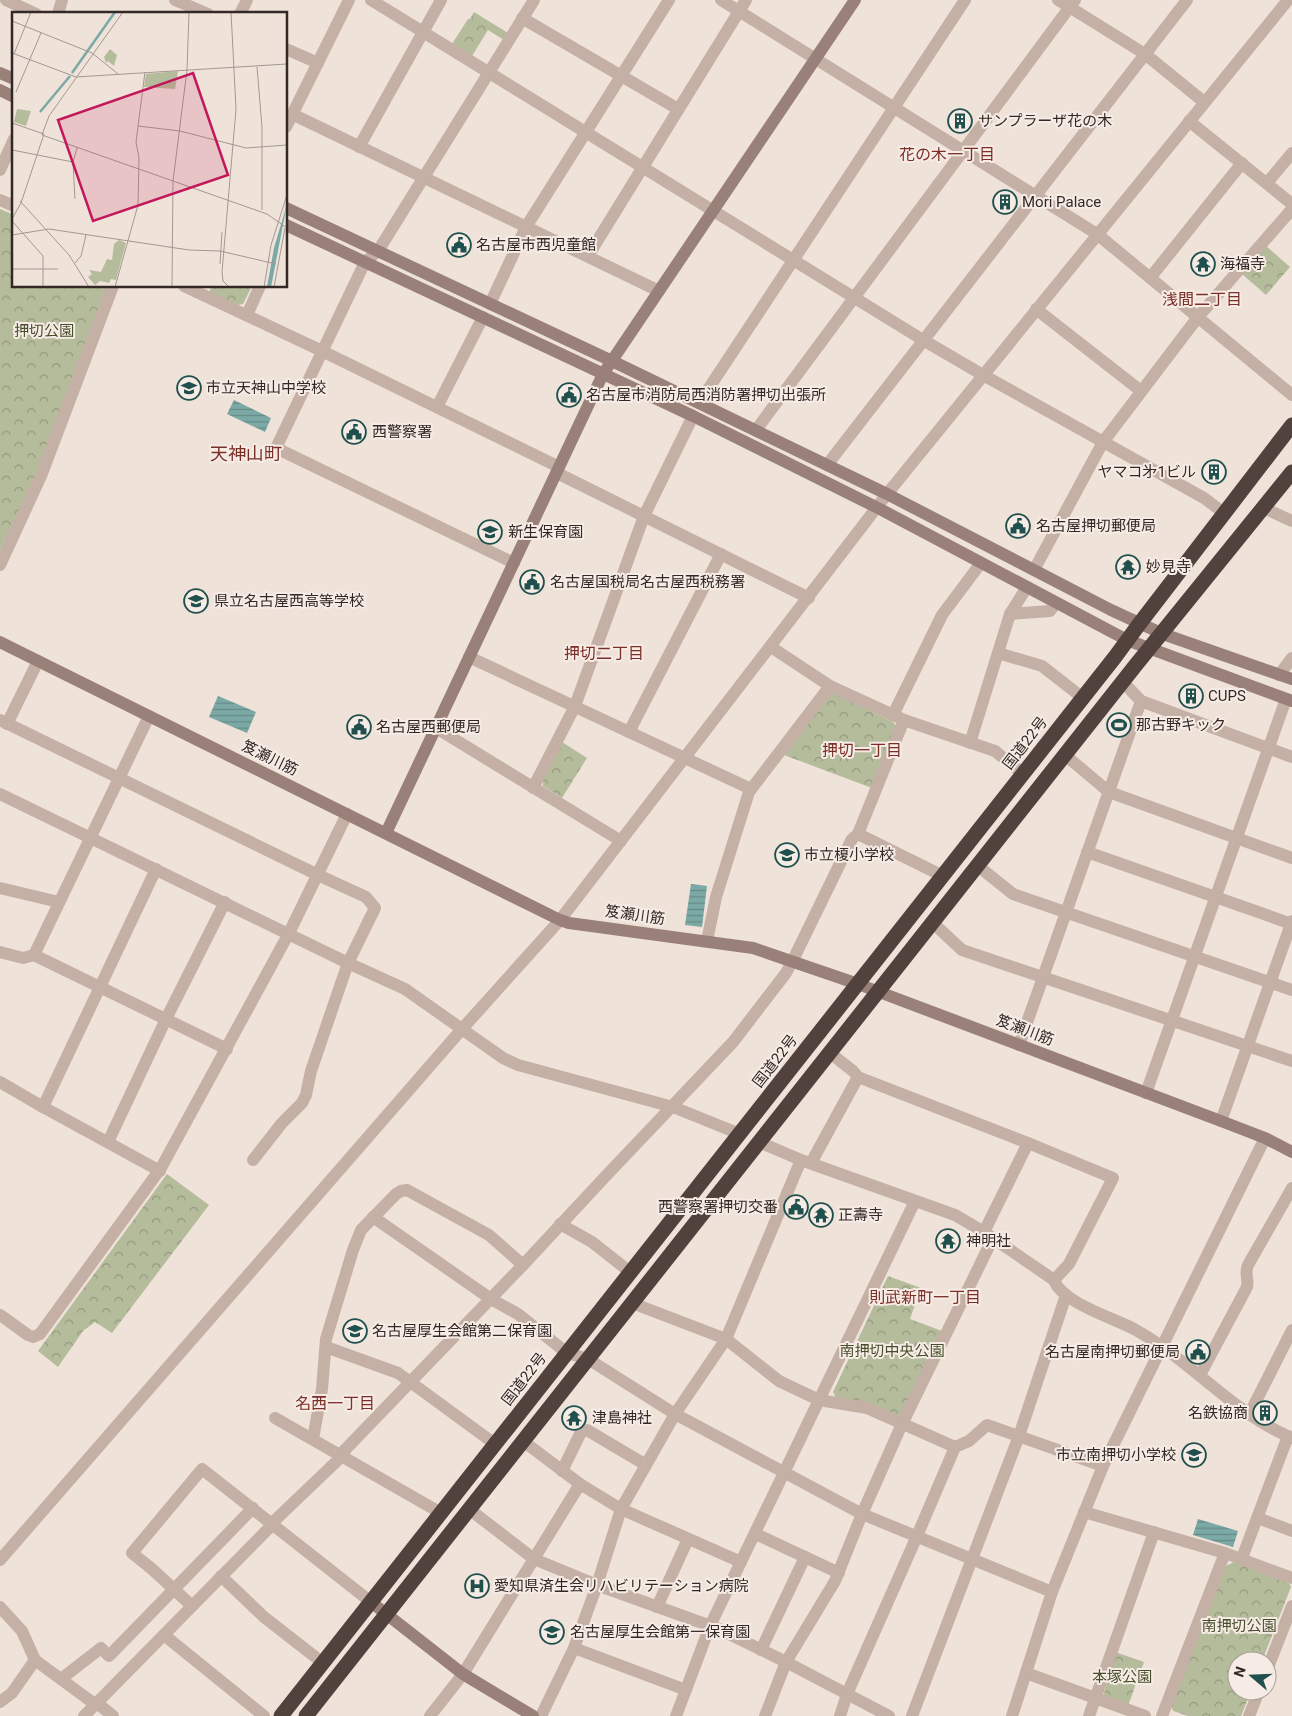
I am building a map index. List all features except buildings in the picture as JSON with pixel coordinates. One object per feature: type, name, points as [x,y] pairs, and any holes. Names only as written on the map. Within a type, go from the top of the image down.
[{"type":"highway","name":"国道22号","points":[[281,1716],[1083,698],[1292,425]]},
{"type":"highway","points":[[306,1716],[1149,649],[1292,472]]},
{"type":"street","points":[[6,0],[32,12]]},
{"type":"street","points":[[176,0],[203,12]]},
{"type":"street","points":[[241,12],[247,0]]},
{"type":"street","points":[[288,123],[349,0]]},
{"type":"street","points":[[371,0],[923,340],[1204,498],[1224,513]]},
{"type":"street","points":[[359,147],[441,0]]},
{"type":"street","points":[[514,563],[276,448],[364,262],[378,252],[534,0]]},
{"type":"street","points":[[490,304],[526,227],[669,0]]},
{"type":"street","points":[[720,0],[1097,234],[1292,395]]},
{"type":"street","points":[[588,256],[746,0]]},
{"type":"street","points":[[386,833],[603,374],[855,0]]},
{"type":"street","points":[[699,403],[966,0]]},
{"type":"street","points":[[1058,0],[1072,4],[1145,54],[1204,102]]},
{"type":"street","points":[[827,464],[1187,0]]},
{"type":"street","points":[[0,1560],[462,1029],[560,920],[888,494],[1288,0]]},
{"type":"street","points":[[756,430],[1072,4]]},
{"type":"street","points":[[522,18],[678,109]]},
{"type":"street","points":[[288,50],[318,63]]},
{"type":"street","points":[[0,73],[12,78]]},
{"type":"street","points":[[0,90],[12,96]]},
{"type":"street","points":[[292,114],[659,291]]},
{"type":"street","points":[[1189,121],[1292,204]]},
{"type":"street","points":[[0,170],[12,143]]},
{"type":"street","points":[[1267,183],[1292,153]]},
{"type":"street","points":[[1150,278],[1242,163]]},
{"type":"street","points":[[0,200],[12,205]]},
{"type":"street","points":[[288,209],[827,464],[1111,610],[1163,634],[1292,679]]},
{"type":"street","points":[[1034,570],[1102,442],[1198,317],[1292,209]]},
{"type":"street","points":[[288,227],[693,416],[878,508],[1127,640],[1289,700],[1268,748],[1146,1093]]},
{"type":"street","points":[[0,565],[41,476],[112,288]]},
{"type":"street","points":[[188,288],[437,407],[644,516],[809,598]]},
{"type":"street","points":[[247,315],[259,288]]},
{"type":"street","points":[[1036,309],[1142,391]]},
{"type":"street","points":[[437,407],[483,317]]},
{"type":"street","points":[[533,788],[575,706],[644,516],[693,416]]},
{"type":"street","points":[[1264,508],[1292,521]]},
{"type":"street","points":[[629,732],[721,554]]},
{"type":"street","points":[[84,1716],[272,1524],[338,1460],[340,1455],[491,1299],[733,1042],[786,973],[792,962],[852,839],[858,834],[898,717],[942,615],[981,563]]},
{"type":"street","points":[[970,743],[1010,614],[1027,587]]},
{"type":"street","points":[[1010,614],[1050,612],[1056,603]]},
{"type":"street","name":"笈瀬川筋","points":[[0,642],[560,920],[568,923],[753,948],[858,984],[1221,1121],[1265,1138],[1292,1152]]},
{"type":"street","points":[[771,647],[830,686],[898,717],[995,751],[1023,774]]},
{"type":"street","points":[[998,653],[1042,666],[1083,698]]},
{"type":"street","points":[[470,657],[751,789]]},
{"type":"street","points":[[1279,675],[1292,658]]},
{"type":"street","points":[[38,661],[4,722],[366,897],[375,908],[348,963],[312,1071],[306,1095],[302,1103],[282,1123],[253,1160]]},
{"type":"street","points":[[1123,682],[1141,701],[1292,757]]},
{"type":"street","points":[[707,942],[716,898],[751,789],[830,686]]},
{"type":"street","points":[[1019,1045],[1141,701]]},
{"type":"street","points":[[34,955],[149,716]]},
{"type":"street","points":[[436,728],[621,841]]},
{"type":"street","points":[[1065,755],[1109,792],[1292,858]]},
{"type":"street","points":[[0,794],[405,989],[503,1058],[518,1065],[673,1107],[740,1134]]},
{"type":"street","points":[[0,1315],[28,1336],[33,1337],[40,1334],[160,1171],[289,933],[347,814]]},
{"type":"street","points":[[858,834],[943,876]]},
{"type":"street","points":[[1088,852],[1292,923],[1221,1121]]},
{"type":"street","points":[[978,866],[1013,894],[1292,990]]},
{"type":"street","points":[[42,1107],[156,869]]},
{"type":"street","points":[[0,888],[59,902]]},
{"type":"street","points":[[108,1142],[166,1019],[225,902]]},
{"type":"street","points":[[933,923],[962,950],[1292,1061]]},
{"type":"street","points":[[0,952],[23,958],[34,955],[227,1049]]},
{"type":"street","points":[[830,1053],[858,1077],[1028,1142],[1113,1178],[1069,1264],[1054,1280]]},
{"type":"street","points":[[541,1716],[574,1648],[597,1585],[621,1509],[675,1414],[726,1338],[806,1162],[858,1077]]},
{"type":"street","points":[[0,1082],[160,1171]]},
{"type":"street","points":[[1012,1716],[1052,1592],[1103,1466],[1265,1138]]},
{"type":"street","points":[[760,1142],[806,1162],[954,1215],[989,1235],[1054,1280],[1056,1286],[1066,1295],[1093,1311],[1133,1328],[1163,1346],[1249,1415],[1290,1437],[1242,1558]]},
{"type":"street","points":[[765,1716],[786,1662],[839,1573],[862,1514],[989,1235],[1028,1142]]},
{"type":"street","points":[[1200,1375],[1247,1287],[1248,1283],[1245,1275],[1248,1265],[1292,1188]]},
{"type":"street","points":[[312,1439],[322,1389],[326,1339],[353,1250],[361,1230],[396,1194],[407,1190],[489,1235],[523,1265]]},
{"type":"street","points":[[676,1716],[710,1626],[915,1202]]},
{"type":"street","points":[[373,1217],[491,1299],[518,1314],[567,1353],[588,1359],[675,1414],[862,1514],[1052,1592]]},
{"type":"street","points":[[560,1224],[592,1242],[630,1272]]},
{"type":"street","points":[[912,1716],[1018,1436],[1066,1295]]},
{"type":"street","points":[[632,1303],[726,1338],[779,1381],[819,1400],[867,1408],[954,1447]]},
{"type":"street","points":[[1249,1415],[1292,1330]]},
{"type":"street","points":[[326,1347],[386,1368],[411,1382],[495,1444]]},
{"type":"street","points":[[275,1418],[441,1512]]},
{"type":"street","points":[[840,1716],[847,1694],[954,1447],[969,1441],[987,1425],[1103,1466]]},
{"type":"street","points":[[562,1471],[581,1432],[587,1430],[646,1465]]},
{"type":"street","points":[[523,1441],[580,1484],[621,1509],[741,1562]]},
{"type":"street","points":[[192,1606],[174,1588],[132,1553],[202,1468],[463,1674],[534,1716]]},
{"type":"street","points":[[430,1716],[463,1674],[580,1484]]},
{"type":"street","points":[[61,1679],[101,1648],[109,1656],[253,1508]]},
{"type":"street","points":[[469,1509],[534,1559],[597,1585],[710,1626],[786,1662],[889,1716]]},
{"type":"street","points":[[1084,1512],[1242,1558],[1292,1578]]},
{"type":"street","points":[[1258,1518],[1292,1531]]},
{"type":"street","points":[[1089,1716],[1154,1532]]},
{"type":"street","points":[[756,1534],[839,1573]]},
{"type":"street","points":[[657,1607],[688,1539]]},
{"type":"street","points":[[1167,1715],[1225,1553]]},
{"type":"street","points":[[761,1650],[805,1557]]},
{"type":"street","points":[[222,1576],[264,1617],[322,1663]]},
{"type":"street","points":[[1274,1651],[1292,1606]]},
{"type":"street","points":[[0,1607],[22,1631],[35,1660],[113,1716]]},
{"type":"street","points":[[164,1635],[264,1716]]},
{"type":"street","points":[[574,1648],[686,1690]]},
{"type":"street","points":[[0,1702],[12,1693],[35,1660]]},
{"type":"street","points":[[1026,1672],[1145,1716]]},
{"type":"street","points":[[1249,1716],[1254,1701]]},
{"type":"green space","points":[[474,12],[508,33],[504,40],[488,30],[472,56],[452,44]]},
{"type":"green space","name":"押切公園","points":[[0,209],[12,214],[12,288],[106,288],[36,474],[0,551]]},
{"type":"green space","points":[[1266,246],[1290,267],[1266,295],[1242,274]]},
{"type":"green space","points":[[211,288],[251,288],[243,304],[238,305],[209,292]]},
{"type":"green space","points":[[834,693],[893,722],[897,727],[872,788],[784,755],[830,695]]},
{"type":"green space","points":[[562,742],[587,758],[562,798],[543,786],[543,780]]},
{"type":"green space","points":[[167,1174],[209,1205],[112,1333],[95,1322],[83,1331],[58,1367],[38,1351]]},
{"type":"green space","name":"南押切中央公園","points":[[888,1276],[921,1288],[910,1319],[942,1331],[900,1416],[837,1400],[833,1392]]},
{"type":"green space","name":"南押切公園","points":[[1234,1562],[1289,1583],[1291,1587],[1266,1651],[1227,1651],[1227,1701],[1247,1701],[1241,1716],[1188,1716],[1173,1711],[1171,1705],[1226,1566]]},
{"type":"green space","name":"本塚公園","points":[[1115,1652],[1144,1662],[1128,1706],[1103,1697]]},
{"type":"water","points":[[234,400],[271,418],[265,432],[227,414]]},
{"type":"water","points":[[218,696],[256,712],[247,733],[209,717]]},
{"type":"water","points":[[691,884],[707,886],[702,927],[685,925]]},
{"type":"water","points":[[1198,1519],[1238,1531],[1233,1547],[1193,1535]]},
{"type":"place","name":"サンプラーザ花の木","points":[[960,121]]},
{"type":"place","name":"Mori Palace","points":[[1005,202]]},
{"type":"place","name":"名古屋市西児童館","points":[[459,245]]},
{"type":"place","name":"海福寺","points":[[1203,264]]},
{"type":"place","name":"市立天神山中学校","points":[[189,388]]},
{"type":"place","name":"名古屋市消防局西消防署押切出張所","points":[[569,395]]},
{"type":"place","name":"西警察署","points":[[354,432]]},
{"type":"place","name":"ヤマコ㐧1ビル","points":[[1214,472]]},
{"type":"place","name":"名古屋押切郵便局","points":[[1018,526]]},
{"type":"place","name":"新生保育園","points":[[490,532]]},
{"type":"place","name":"妙見寺","points":[[1128,567]]},
{"type":"place","name":"名古屋国税局名古屋西税務署","points":[[532,582]]},
{"type":"place","name":"県立名古屋西高等学校","points":[[196,601]]},
{"type":"place","name":"CUPS","points":[[1191,696]]},
{"type":"place","name":"那古野キック","points":[[1119,725]]},
{"type":"place","name":"名古屋西郵便局","points":[[359,727]]},
{"type":"place","name":"市立榎小学校","points":[[787,855]]},
{"type":"place","name":"西警察署押切交番","points":[[796,1207]]},
{"type":"place","name":"正壽寺","points":[[821,1215]]},
{"type":"place","name":"神明社","points":[[948,1241]]},
{"type":"place","name":"名古屋厚生会館第二保育園","points":[[355,1331]]},
{"type":"place","name":"名古屋南押切郵便局","points":[[1198,1352]]},
{"type":"place","name":"名鉄協商","points":[[1265,1413]]},
{"type":"place","name":"津島神社","points":[[574,1418]]},
{"type":"place","name":"市立南押切小学校","points":[[1194,1455]]},
{"type":"place","name":"愛知県済生会リハビリテーション病院","points":[[477,1586]]},
{"type":"place","name":"名古屋厚生会館第一保育園","points":[[552,1632]]},
{"type":"district","name":"花の木一丁目","points":[[947,154]]},
{"type":"district","name":"浅間二丁目","points":[[1202,299]]},
{"type":"district","name":"天神山町","points":[[246,453]]},
{"type":"district","name":"押切二丁目","points":[[604,653]]},
{"type":"district","name":"押切一丁目","points":[[862,750]]},
{"type":"district","name":"則武新町一丁目","points":[[925,1297]]},
{"type":"district","name":"名西一丁目","points":[[335,1403]]}]
